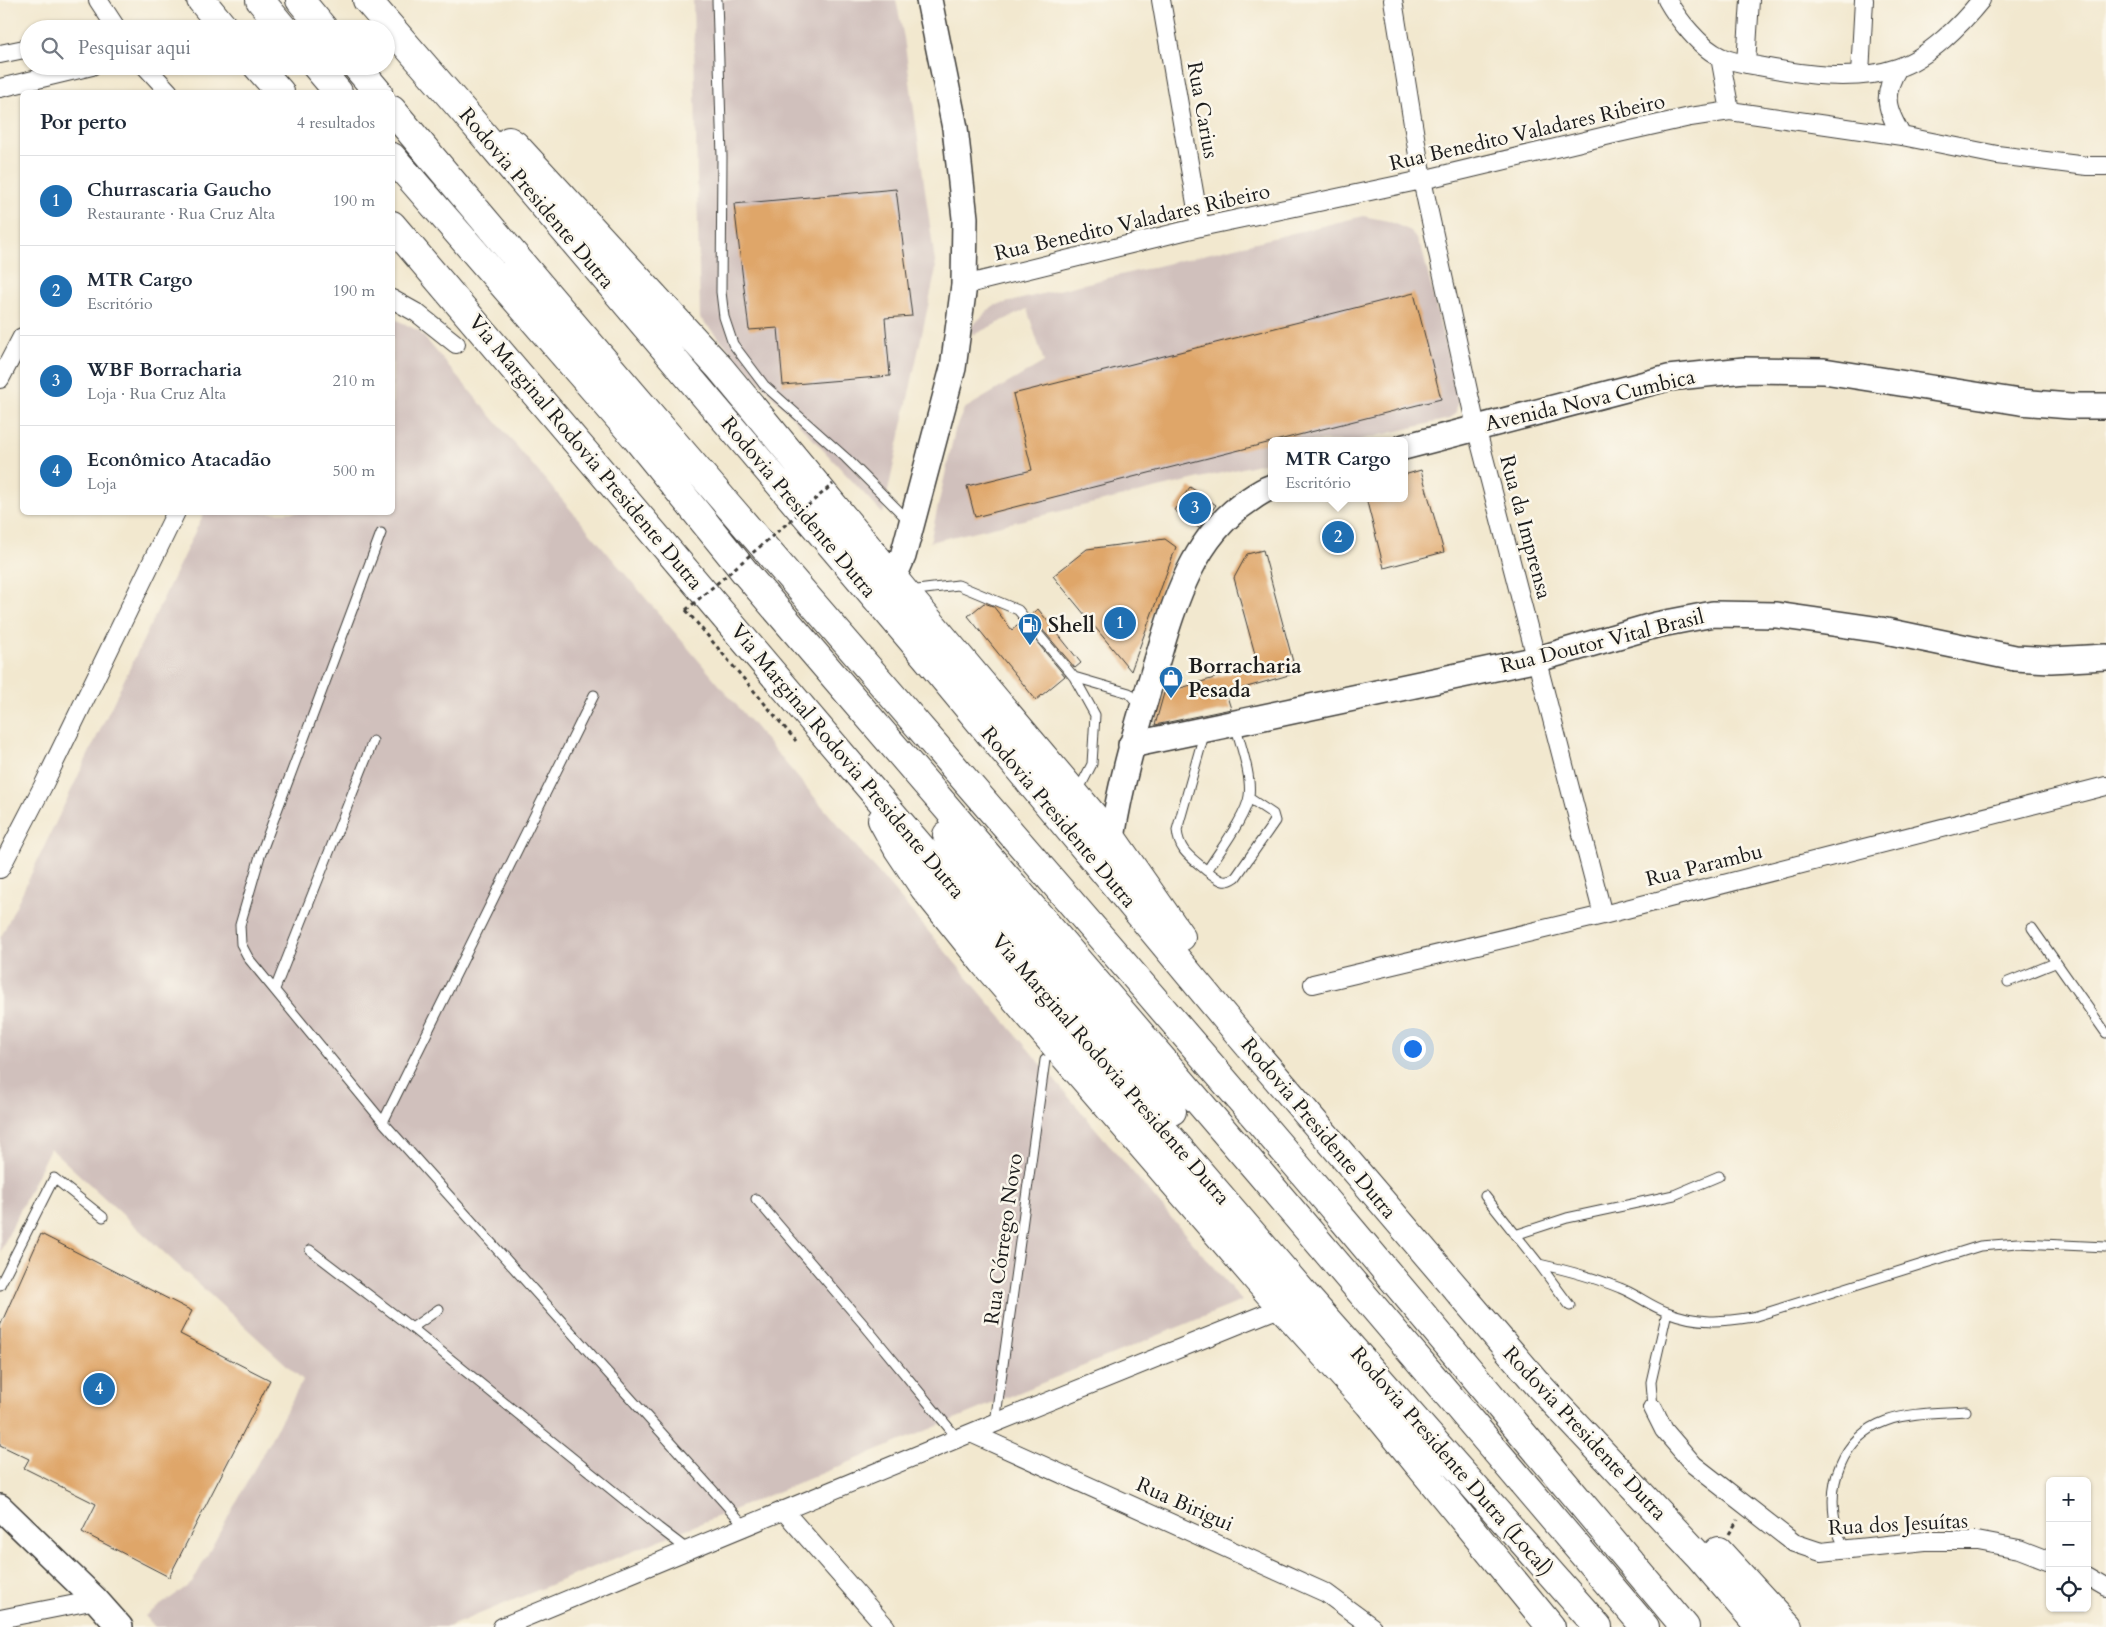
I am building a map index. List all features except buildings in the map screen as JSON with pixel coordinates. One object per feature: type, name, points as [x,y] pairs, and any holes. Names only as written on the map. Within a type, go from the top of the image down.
[{"type":"highway","points":[[201,0],[218,20]]},
{"type":"highway","points":[[260,0],[277,20]]},
{"type":"highway","points":[[300,0],[317,20]]},
{"type":"highway","name":"Rodovia Presidente Dutra","points":[[366,0],[384,20]]},
{"type":"highway","name":"Rodovia Presidente Dutra","points":[[395,33],[466,113],[926,657],[1238,1033],[1541,1388],[1699,1556],[1760,1627]]},
{"type":"highway","points":[[265,75],[278,90]]},
{"type":"highway","points":[[324,75],[336,90]]},
{"type":"highway","points":[[364,75],[376,90]]},
{"type":"highway","points":[[466,113],[515,145],[720,368],[899,585],[1112,838],[1233,1009],[1238,1033]]},
{"type":"highway","name":"Rodovia Presidente Dutra","points":[[395,114],[573,326],[1346,1223],[1685,1627]]},
{"type":"highway","points":[[395,160],[636,438],[748,576],[1259,1172],[1645,1627]]},
{"type":"highway","name":"Via Marginal Rodovia Presidente Dutra","points":[[395,229],[1305,1295]]},
{"type":"highway","points":[[748,576],[775,622],[916,792],[982,882],[1276,1237],[1305,1295]]},
{"type":"highway","points":[[854,768],[898,849],[924,888],[985,964],[1268,1292],[1369,1404],[1551,1627]]},
{"type":"highway","name":"Rodovia Presidente Dutra (Local)","points":[[1305,1295],[1598,1627]]},
{"type":"highway","points":[[1541,1388],[1575,1402],[1716,1548],[1788,1627]]},
{"type":"street","points":[[98,0],[111,20]]},
{"type":"street","points":[[899,585],[903,556],[953,368],[964,285],[965,218],[957,146],[930,0]]},
{"type":"street","name":"Rua Carius","points":[[1161,0],[1200,228]]},
{"type":"street","name":"Rua da Imprensa","points":[[1393,0],[1422,180],[1476,427],[1603,914]]},
{"type":"street","points":[[1667,0],[1674,13],[1699,41],[1720,57],[1799,74],[1860,74],[1898,68],[1924,53],[1953,32],[1976,3]]},
{"type":"street","points":[[1746,64],[1750,0]]},
{"type":"street","points":[[1860,74],[1864,0]]},
{"type":"street","points":[[0,54],[20,50]]},
{"type":"street","points":[[1720,57],[1730,111]]},
{"type":"street","points":[[1898,68],[1889,83],[1887,102],[1902,136]]},
{"type":"street","points":[[0,88],[54,75]]},
{"type":"street","points":[[151,75],[160,89]]},
{"type":"street","name":"Rua Benedito Valadares Ribeiro","points":[[964,285],[1200,228],[1422,180],[1690,117],[1730,111],[1902,136],[1997,155],[2087,166],[2106,166]]},
{"type":"street","points":[[395,301],[417,313],[456,344]]},
{"type":"street","points":[[0,379],[20,340]]},
{"type":"street","name":"Avenida Nova Cumbica","points":[[1408,446],[1668,378],[1744,370],[1824,371],[2020,402],[2070,406],[2106,406]]},
{"type":"street","points":[[1112,838],[1120,787],[1184,581],[1205,543],[1233,511],[1268,489]]},
{"type":"street","points":[[0,869],[43,786],[175,515]]},
{"type":"street","name":"Rua Doutor Vital Brasil","points":[[1132,745],[1538,659],[1656,625],[1712,614],[1776,615],[1881,630],[2015,658],[2051,660],[2106,657]]},
{"type":"street","name":"Rua Parambu","points":[[1313,984],[1603,914],[2106,786]]},
{"type":"street","points":[[1080,800],[1105,799],[1120,787]]},
{"type":"street","points":[[502,1627],[783,1510],[1272,1311]]},
{"type":"street","name":"Rua dos Jesuítas","points":[[1653,1408],[1664,1430],[1694,1465],[1794,1543],[1821,1552],[1925,1541],[1977,1541],[2019,1549],[2046,1559]]},
{"type":"street","name":"Rua Birigui","points":[[965,1437],[1326,1593],[1372,1627]]},
{"type":"street","points":[[0,1507],[96,1600],[120,1627]]},
{"type":"street","points":[[783,1510],[886,1627]]},
{"type":"street","points":[[2091,1578],[2106,1587]]},
{"type":"street","points":[[0,1620],[96,1600]]},
{"type":"lane","points":[[717,0],[722,157],[721,292],[724,317],[733,344],[764,384],[846,458],[912,524]]},
{"type":"lane","points":[[381,533],[260,856],[240,925],[241,944],[245,952],[383,1122],[745,1526]]},
{"type":"lane","points":[[899,585],[958,585],[1018,610],[1074,677],[1095,715],[1092,764],[1080,800]]},
{"type":"lane","points":[[1074,677],[1129,693],[1143,709]]},
{"type":"lane","points":[[383,1122],[594,695]]},
{"type":"lane","points":[[1207,871],[1243,814],[1249,798],[1250,787],[1235,722]]},
{"type":"lane","points":[[1206,728],[1177,830],[1178,841],[1184,852],[1223,882],[1229,882],[1236,877],[1275,821],[1273,814],[1249,798]]},
{"type":"lane","points":[[275,989],[373,741]]},
{"type":"lane","points":[[2032,928],[2106,1033]]},
{"type":"lane","points":[[2008,982],[2055,963]]},
{"type":"lane","name":"Rua Córrego Novo","points":[[995,1423],[1045,1060]]},
{"type":"lane","points":[[1515,1235],[1567,1218],[1674,1195],[1719,1176]]},
{"type":"lane","points":[[0,1285],[54,1178],[102,1217]]},
{"type":"lane","points":[[1484,1196],[1570,1306]]},
{"type":"lane","points":[[756,1200],[865,1326],[965,1437]]},
{"type":"lane","points":[[1539,1264],[1586,1275],[1621,1288],[1667,1312],[1703,1322],[1725,1322],[1754,1317],[1980,1246],[2018,1243],[2106,1247]]},
{"type":"lane","points":[[310,1250],[412,1328],[688,1550]]},
{"type":"lane","points":[[412,1328],[439,1309]]},
{"type":"lane","points":[[1653,1408],[1651,1382],[1667,1312]]},
{"type":"lane","points":[[1846,1550],[1837,1529],[1834,1506],[1836,1476],[1844,1454],[1862,1434],[1886,1421],[1913,1415],[1966,1411]]},
{"type":"path","points":[[796,741],[686,610],[833,484]]},
{"type":"path","points":[[1736,1539],[1729,1533],[1746,1506]]},
{"type":"shaded area","points":[[693,0],[896,0],[904,38],[936,269],[883,514],[700,318]]},
{"type":"shaded area","points":[[1363,216],[1388,221],[1411,231],[1422,249],[1458,399],[1456,413],[1449,419],[1372,437],[1268,437],[1268,462],[930,542],[955,430],[964,409],[1044,362],[1027,309],[973,335],[972,326],[993,306]]},
{"type":"shaded area","points":[[395,319],[419,331],[1242,1301],[448,1627],[155,1627],[145,1616],[192,1583],[303,1380],[50,1148],[0,1252],[0,939],[203,515],[395,515]]},
{"type":"place","name":"WBF Borracharia","points":[[1195,508]]},
{"type":"place","name":"MTR Cargo","points":[[1338,537]]},
{"type":"place","name":"Churrascaria Gaucho","points":[[1120,623]]},
{"type":"place","name":"Shell","points":[[1030,646]]},
{"type":"place","name":"Borracharia Pesada","points":[[1171,699]]},
{"type":"place","name":"Econômico Atacadão","points":[[99,1389]]}]
